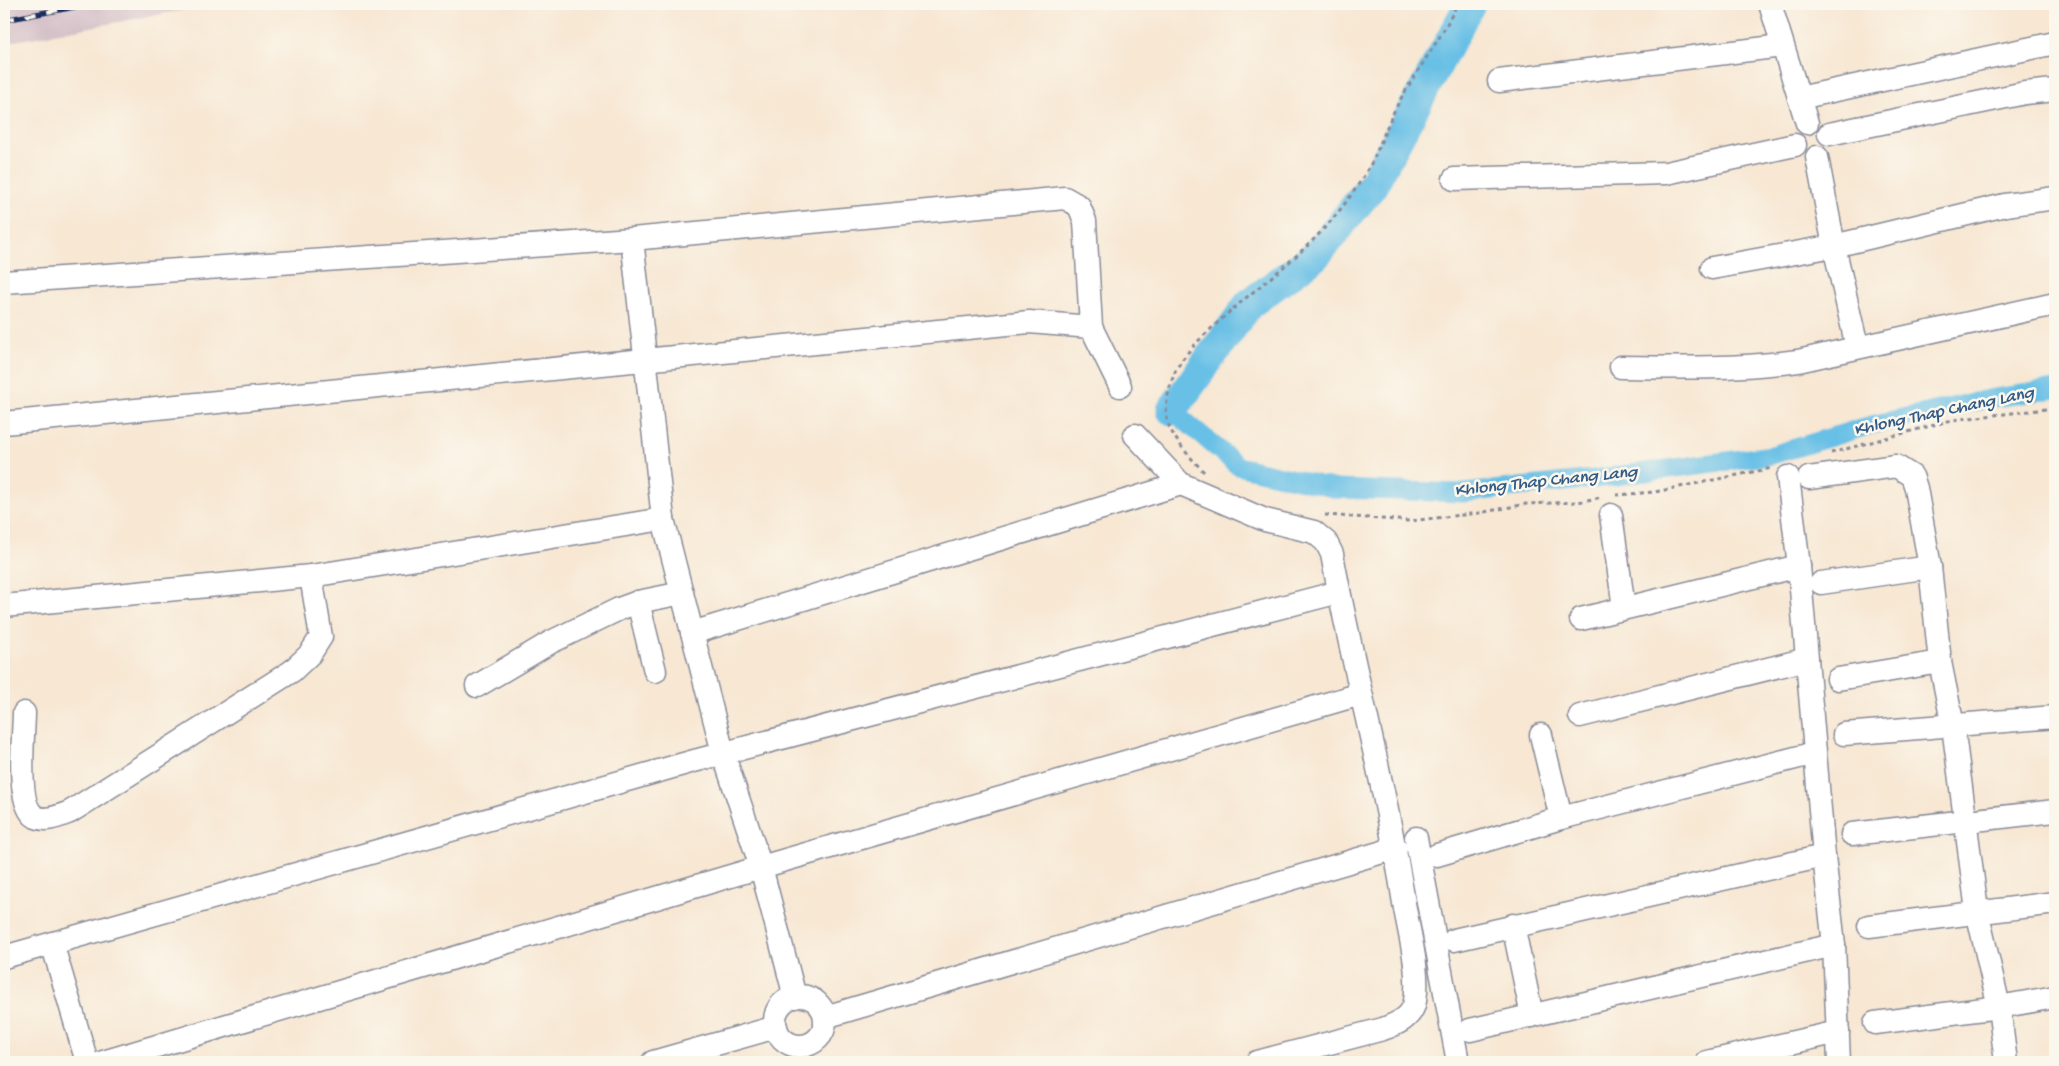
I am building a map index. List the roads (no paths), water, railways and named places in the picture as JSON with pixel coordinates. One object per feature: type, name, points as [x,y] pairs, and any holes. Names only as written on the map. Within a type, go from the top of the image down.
[{"type":"street","points":[[1770,4],[1807,122]]},
{"type":"street","points":[[1799,98],[2055,43]]},
{"type":"street","points":[[1499,80],[1782,46]]},
{"type":"street","points":[[1829,134],[2025,93],[2055,90]]},
{"type":"street","points":[[1807,122],[1820,124],[1829,134],[1828,148],[1818,157],[1804,156],[1795,145],[1796,131],[1807,122]]},
{"type":"street","points":[[1454,179],[1666,173],[1795,145]]},
{"type":"street","points":[[1818,157],[1834,246],[1857,347]]},
{"type":"street","points":[[4,282],[632,239],[1065,198],[1079,206],[1085,221],[1091,327],[1120,386]]},
{"type":"street","points":[[1712,268],[1834,246],[2005,205],[2055,198]]},
{"type":"street","points":[[632,239],[663,519],[723,753],[761,867],[795,997]]},
{"type":"street","points":[[1621,367],[1713,368],[1798,361],[2055,304]]},
{"type":"street","points":[[4,424],[1029,322],[1091,327]]},
{"type":"street","points":[[1135,435],[1181,484],[1264,520],[1314,532],[1326,542],[1332,554],[1396,848],[1417,980],[1415,1003],[1409,1014],[1400,1023],[1383,1029],[1257,1062]]},
{"type":"street","points":[[1838,1062],[1834,945],[1824,856],[1792,474],[1896,466],[1912,476],[1916,488],[1930,567],[1940,662],[1953,726],[1977,912],[1999,1007],[2006,1062]]},
{"type":"street","points":[[692,632],[1181,484]]},
{"type":"street","points":[[1611,516],[1624,608]]},
{"type":"street","points":[[4,606],[310,576],[663,519]]},
{"type":"street","points":[[1581,619],[1799,566]]},
{"type":"street","points":[[1821,583],[1930,567]]},
{"type":"street","points":[[24,713],[23,783],[24,798],[29,810],[36,817],[47,819],[70,812],[292,671],[310,654],[321,637],[310,576]]},
{"type":"street","points":[[4,957],[723,753],[1339,592]]},
{"type":"street","points":[[477,686],[551,642],[638,602],[682,593]]},
{"type":"street","points":[[638,602],[655,672]]},
{"type":"street","points":[[1580,716],[1807,659]]},
{"type":"street","points":[[1838,679],[1940,662]]},
{"type":"street","points":[[103,1062],[761,867],[1361,694]]},
{"type":"street","points":[[1844,734],[2055,716]]},
{"type":"street","points":[[1541,735],[1561,818]]},
{"type":"street","points":[[1437,855],[1561,818],[1815,753]]},
{"type":"street","points":[[1852,834],[2055,810]]},
{"type":"street","points":[[1416,838],[1458,1062]]},
{"type":"street","points":[[825,1017],[1396,848]]},
{"type":"street","points":[[1454,940],[1513,925],[1824,856]]},
{"type":"street","points":[[1869,926],[2055,903]]},
{"type":"street","points":[[1513,925],[1532,1016]]},
{"type":"street","points":[[52,943],[87,1062]]},
{"type":"street","points":[[1470,1030],[1834,945]]},
{"type":"street","points":[[795,997],[811,999],[817,1003],[825,1017],[825,1024],[811,1054],[800,1046],[785,1041],[776,1027],[778,1012],[782,1005],[795,997]]},
{"type":"street","points":[[1875,1023],[2055,998]]},
{"type":"street","points":[[653,1062],[776,1027]]},
{"type":"street","points":[[1707,1062],[1838,1032]]},
{"type":"waterway","name":"Khlong Thap Chang Lang","points":[[1172,410],[1249,304],[1315,256],[1372,186],[1470,4]]},
{"type":"waterway","name":"Khlong Thap Chang Lang","points":[[1172,410],[1238,466],[1337,489],[1463,493],[1593,479],[1772,455],[1871,425],[1988,399],[2055,389]]},
{"type":"railway","points":[[4,20],[91,4]]}]
